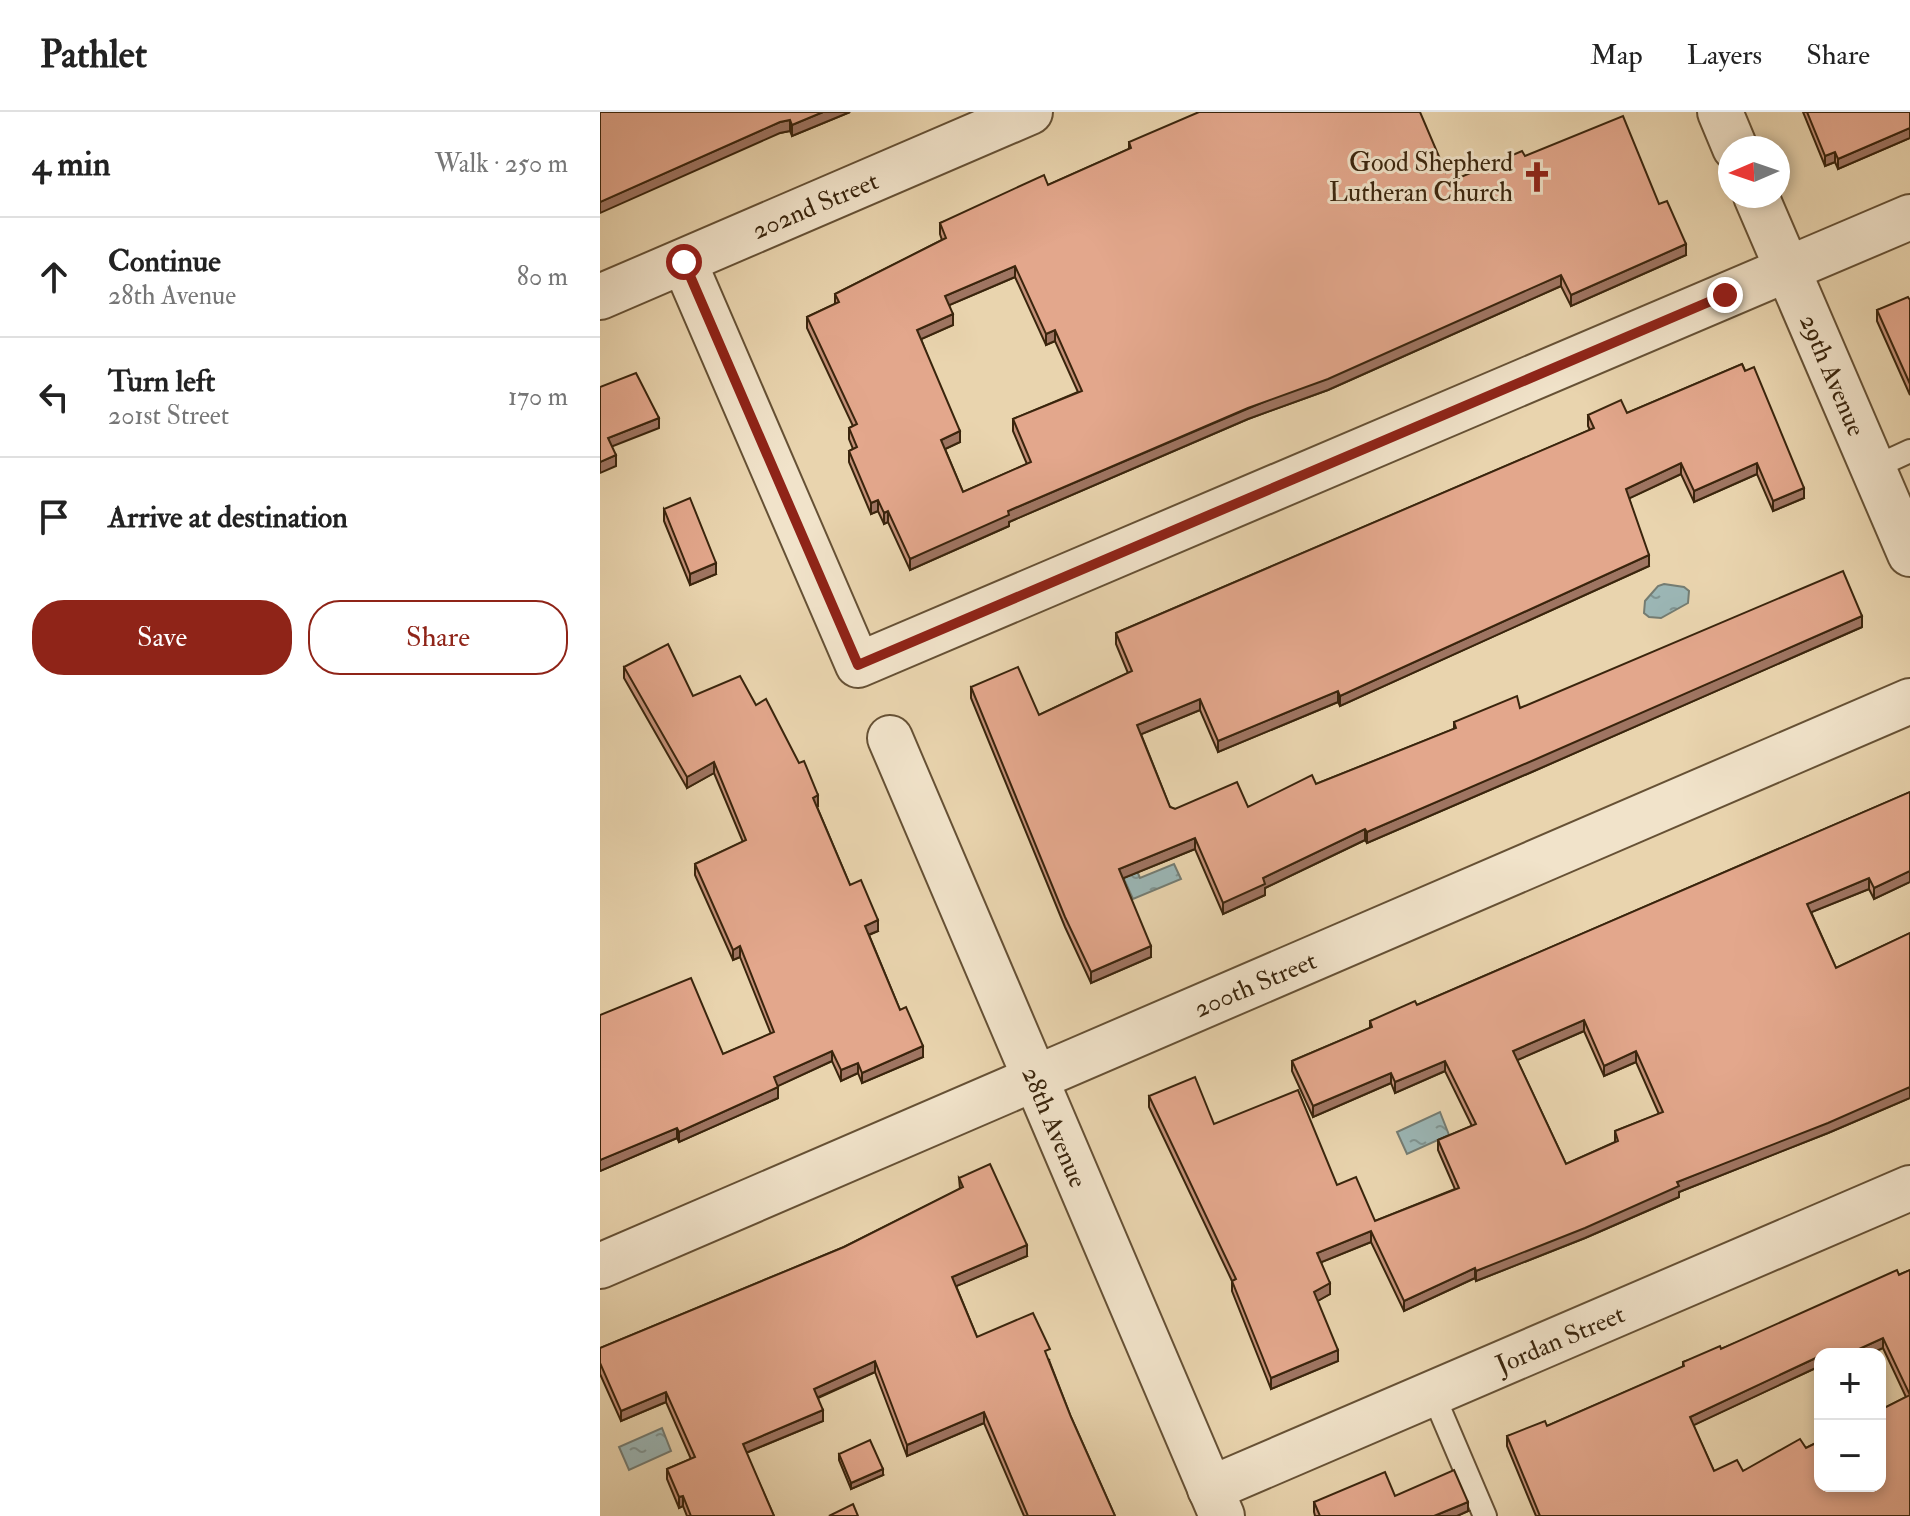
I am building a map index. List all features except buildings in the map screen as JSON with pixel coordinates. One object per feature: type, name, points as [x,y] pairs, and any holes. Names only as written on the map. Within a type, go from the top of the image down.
[{"type":"street","name":"202nd Street","points":[[600,297],[1030,112]]},
{"type":"street","points":[[1720,112],[1730,136]]},
{"type":"street","name":"29th Avenue","points":[[1761,208],[1787,269],[1891,459],[1910,554]]},
{"type":"street","points":[[684,262],[858,665],[1910,217]]},
{"type":"street","name":"200th Street","points":[[600,1266],[1910,701]]},
{"type":"street","name":"28th Avenue","points":[[890,738],[1216,1503]]},
{"type":"street","name":"Jordan Street","points":[[1216,1503],[1433,1394],[1910,1188]]},
{"type":"lane","points":[[1433,1394],[1485,1516]]},
{"type":"water","points":[[1658,586],[1684,587],[1689,591],[1688,603],[1661,618],[1649,617],[1644,613],[1645,601]]},
{"type":"water","points":[[1174,864],[1181,879],[1133,899],[1123,877],[1137,871],[1140,878]]},
{"type":"water","points":[[1440,1112],[1449,1135],[1407,1154],[1397,1132]]},
{"type":"water","points":[[662,1428],[671,1451],[629,1470],[619,1447]]},
{"type":"place","name":"Good Shepherd Lutheran Church","points":[[1537,177]]},
{"type":"route","points":[[684,262],[858,665],[1725,295]]}]
